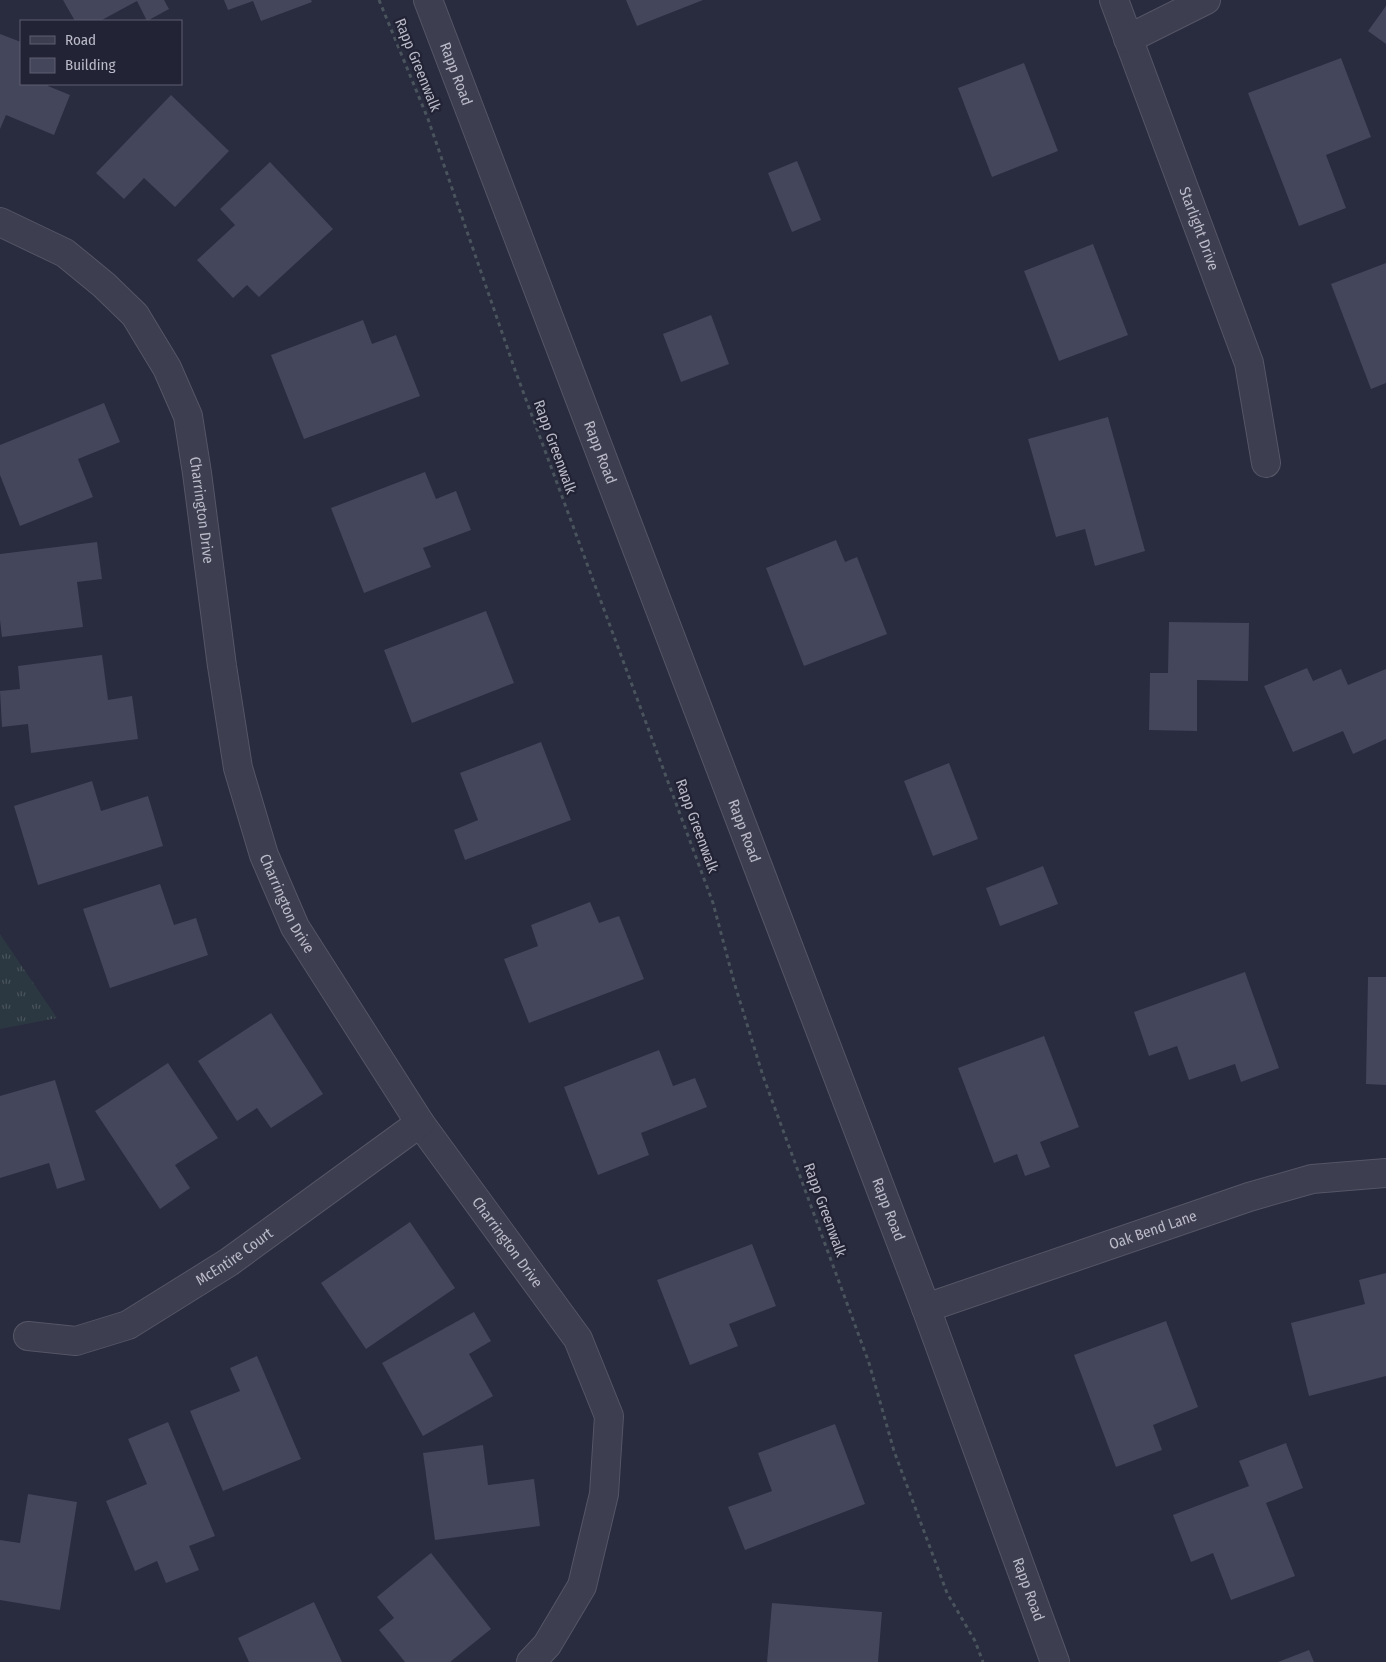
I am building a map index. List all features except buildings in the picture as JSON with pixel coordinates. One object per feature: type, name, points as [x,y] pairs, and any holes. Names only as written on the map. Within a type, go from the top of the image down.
[{"type":"street","name":"Rapp Road","points":[[428,0],[926,1308],[1055,1662]]},
{"type":"street","name":"Starlight Drive","points":[[1114,0],[1249,363],[1266,463]]},
{"type":"street","points":[[1128,39],[1206,0]]},
{"type":"street","name":"Charrington Drive","points":[[0,222],[65,253],[104,285],[136,315],[166,368],[188,416],[238,768],[264,855],[294,926],[420,1123],[578,1340],[609,1416],[604,1494],[582,1586],[547,1645],[531,1662]]},
{"type":"street","name":"McEntire Court","points":[[28,1336],[76,1341],[128,1325],[229,1262],[420,1123]]},
{"type":"street","name":"Oak Bend Lane","points":[[926,1308],[1249,1197],[1312,1179],[1386,1173]]},
{"type":"path","name":"Rapp Greenwalk","points":[[380,0],[428,119],[518,380],[713,902],[734,982],[763,1076],[869,1364],[894,1451],[947,1593],[975,1641],[983,1662]]},
{"type":"green space","points":[[0,934],[57,1018],[0,1029]]}]
